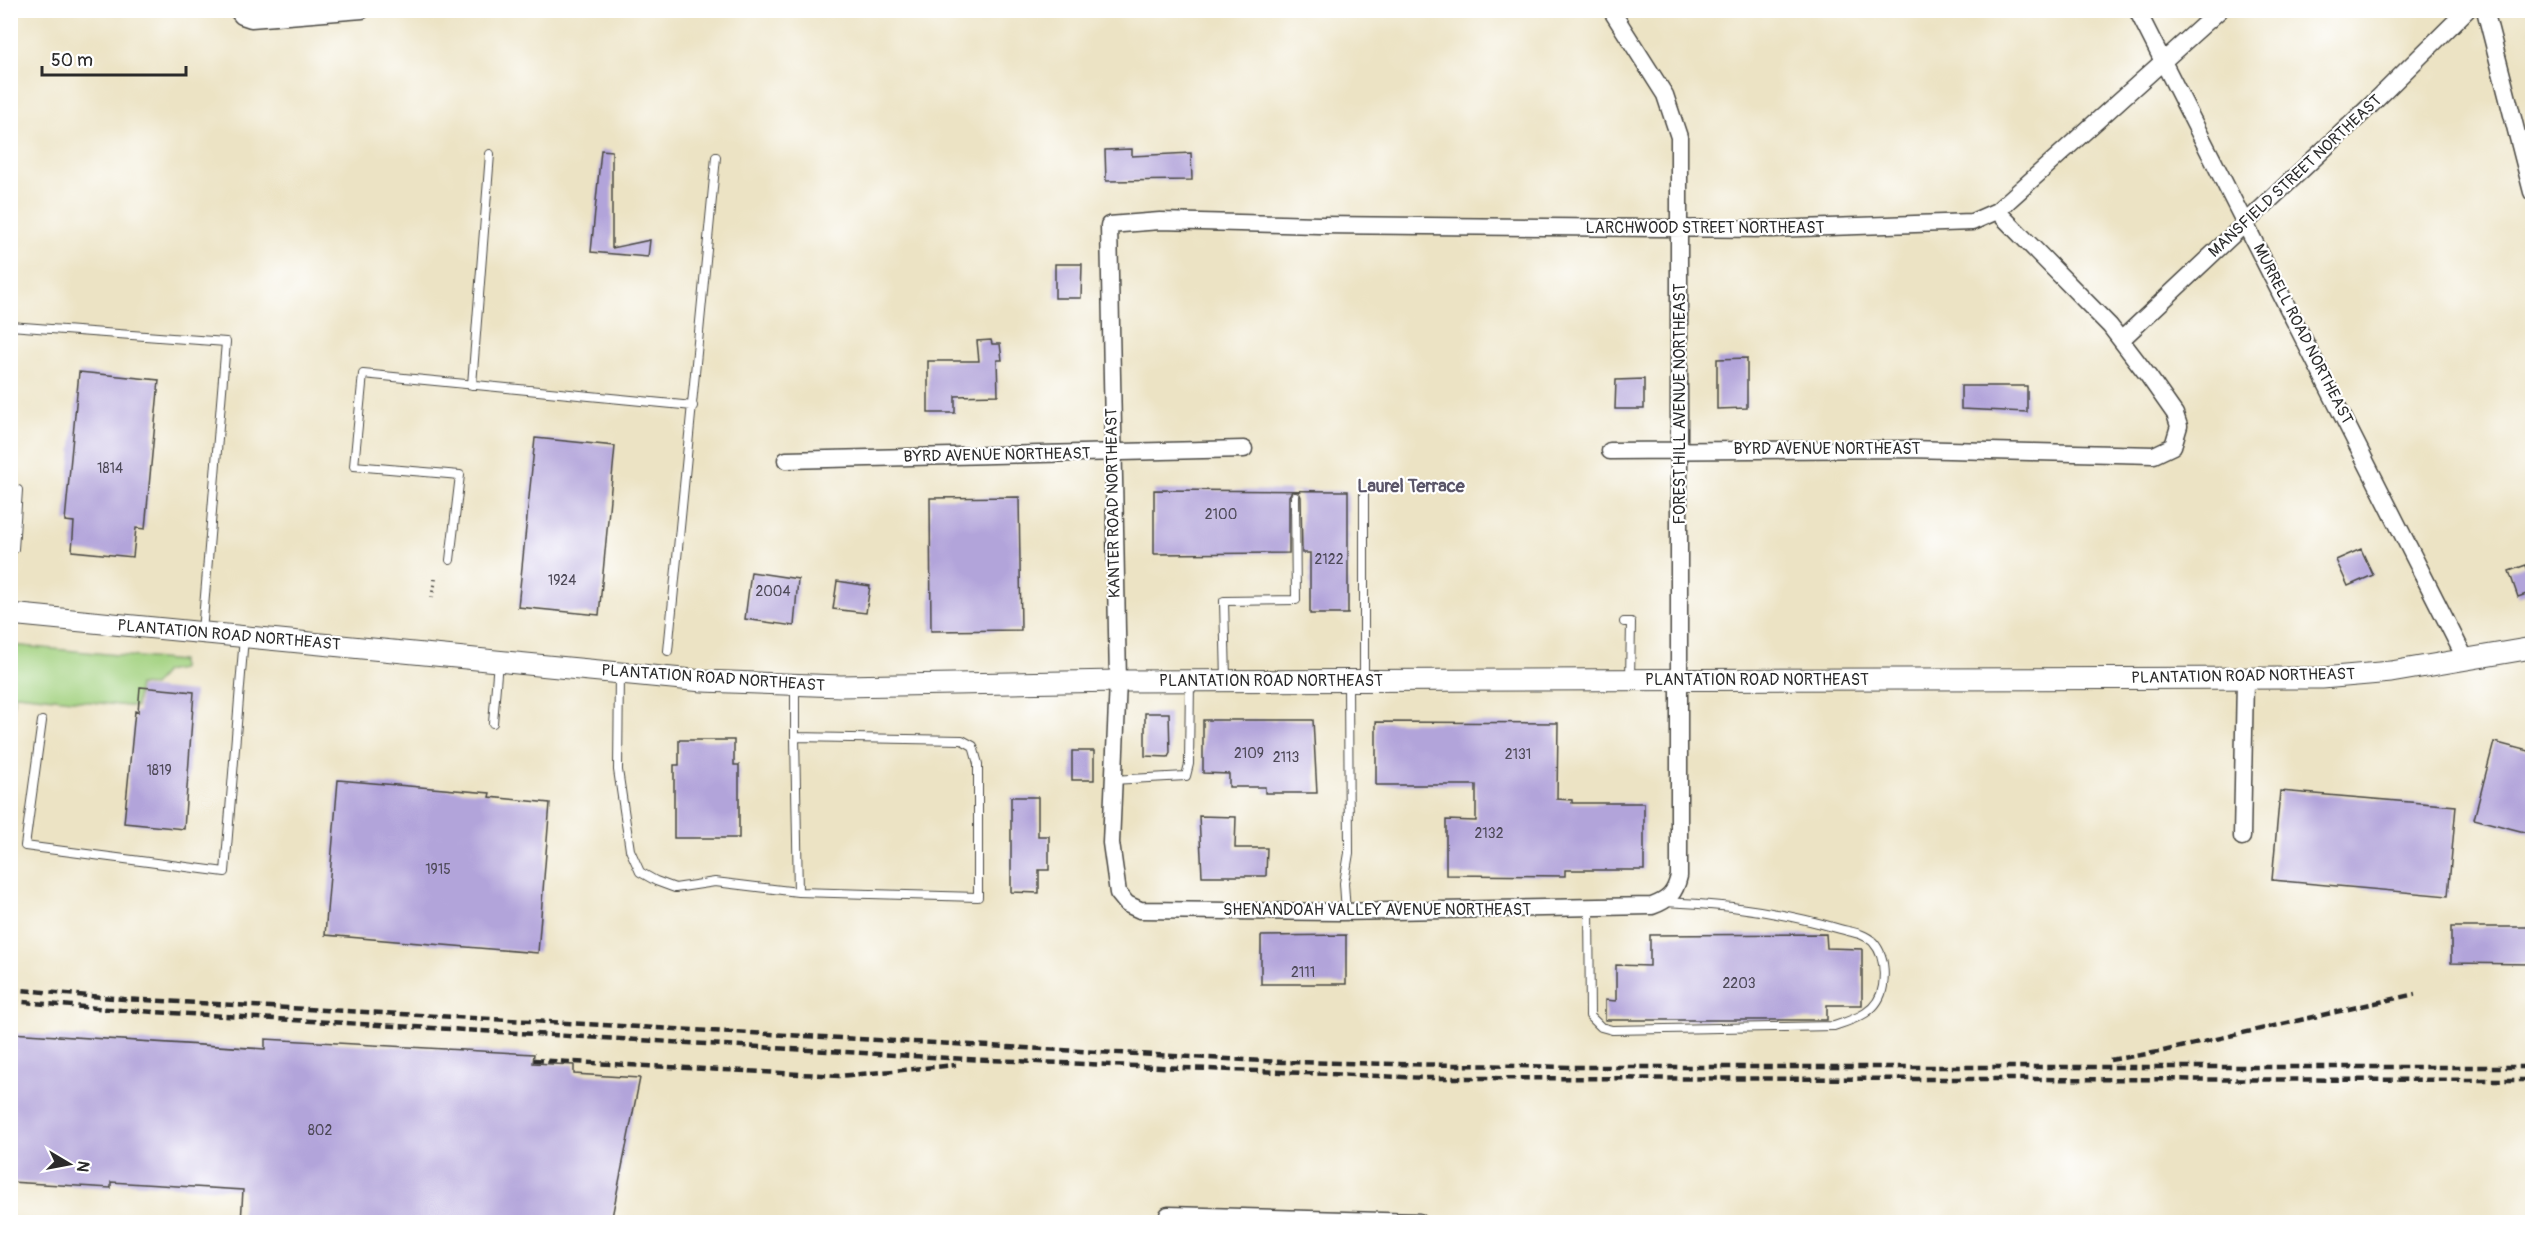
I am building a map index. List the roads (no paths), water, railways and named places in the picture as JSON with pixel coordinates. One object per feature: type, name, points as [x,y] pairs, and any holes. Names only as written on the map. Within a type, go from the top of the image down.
[{"type":"street","points":[[237,10],[242,16],[251,19],[362,10]]},
{"type":"street","name":"FOREST HILL AVENUE NORTHEAST","points":[[1611,10],[1672,111],[1679,137],[1679,876],[1673,894],[1664,902]]},
{"type":"street","name":"MURRELL ROAD NORTHEAST","points":[[2137,10],[2246,221],[2466,660]]},
{"type":"street","name":"LARCHWOOD STREET NORTHEAST","points":[[1109,225],[1160,220],[1679,230],[1972,222],[1997,211],[2220,10]]},
{"type":"street","name":"MANSFIELD STREET NORTHEAST","points":[[2121,340],[2371,105],[2467,10]]},
{"type":"street","points":[[2485,10],[2532,192]]},
{"type":"street","name":"BYRD AVENUE NORTHEAST","points":[[1610,451],[1908,449],[2154,455],[2173,446],[2179,426],[2175,414],[2121,340],[1997,211]]},
{"type":"street","name":"KANTER ROAD NORTHEAST","points":[[1109,225],[1118,681],[1112,780]]},
{"type":"street","name":"BYRD AVENUE NORTHEAST","points":[[786,460],[1244,449]]},
{"type":"street","name":"PLANTATION ROAD NORTHEAST","points":[[10,614],[619,673],[795,685],[1190,680],[2322,678],[2391,672],[2532,648]]},
{"type":"street","points":[[2242,837],[2245,679]]},
{"type":"street","name":"SHENANDOAH VALLEY AVENUE NORTHEAST","points":[[1112,780],[1111,843],[1115,886],[1127,904],[1140,910],[1346,912],[1652,906],[1664,902]]},
{"type":"street","points":[[1168,1215],[1252,1221],[1419,1222]]},
{"type":"lane","points":[[472,385],[490,154]]},
{"type":"lane","points":[[668,651],[716,157]]},
{"type":"lane","points":[[10,326],[226,342],[202,632]]},
{"type":"lane","points":[[450,560],[459,475],[354,466],[363,374],[693,406]]},
{"type":"lane","points":[[10,489],[18,490],[14,549]]},
{"type":"lane","points":[[1346,912],[1344,883],[1349,853],[1364,495]]},
{"type":"lane","points":[[1226,681],[1224,601],[1296,600],[1295,497]]},
{"type":"lane","points":[[1624,622],[1631,622],[1630,680]]},
{"type":"lane","points":[[42,721],[25,846],[225,873],[244,636]]},
{"type":"lane","points":[[494,723],[498,661]]},
{"type":"lane","points":[[619,673],[618,770],[630,850],[640,872],[675,888],[715,882],[798,892],[978,897],[978,764],[973,746],[962,740],[795,737]]},
{"type":"lane","points":[[1112,780],[1186,776],[1189,764],[1190,680]]},
{"type":"lane","points":[[795,685],[798,892]]},
{"type":"lane","points":[[1588,908],[1590,1016],[1601,1027],[1612,1030],[1834,1026],[1859,1018],[1875,1005],[1883,989],[1884,969],[1873,942],[1860,934],[1812,920],[1748,907],[1664,902]]},
{"type":"railway","points":[[10,989],[124,999],[1283,1062],[1573,1067],[2532,1067]]},
{"type":"railway","points":[[2110,1060],[2159,1052],[2415,994]]},
{"type":"railway","points":[[10,1001],[121,1010],[965,1059],[1427,1078],[2532,1080]]},
{"type":"railway","points":[[534,1060],[839,1076],[956,1065]]},
{"type":"district","name":"Laurel Terrace","points":[[1411,486]]}]
